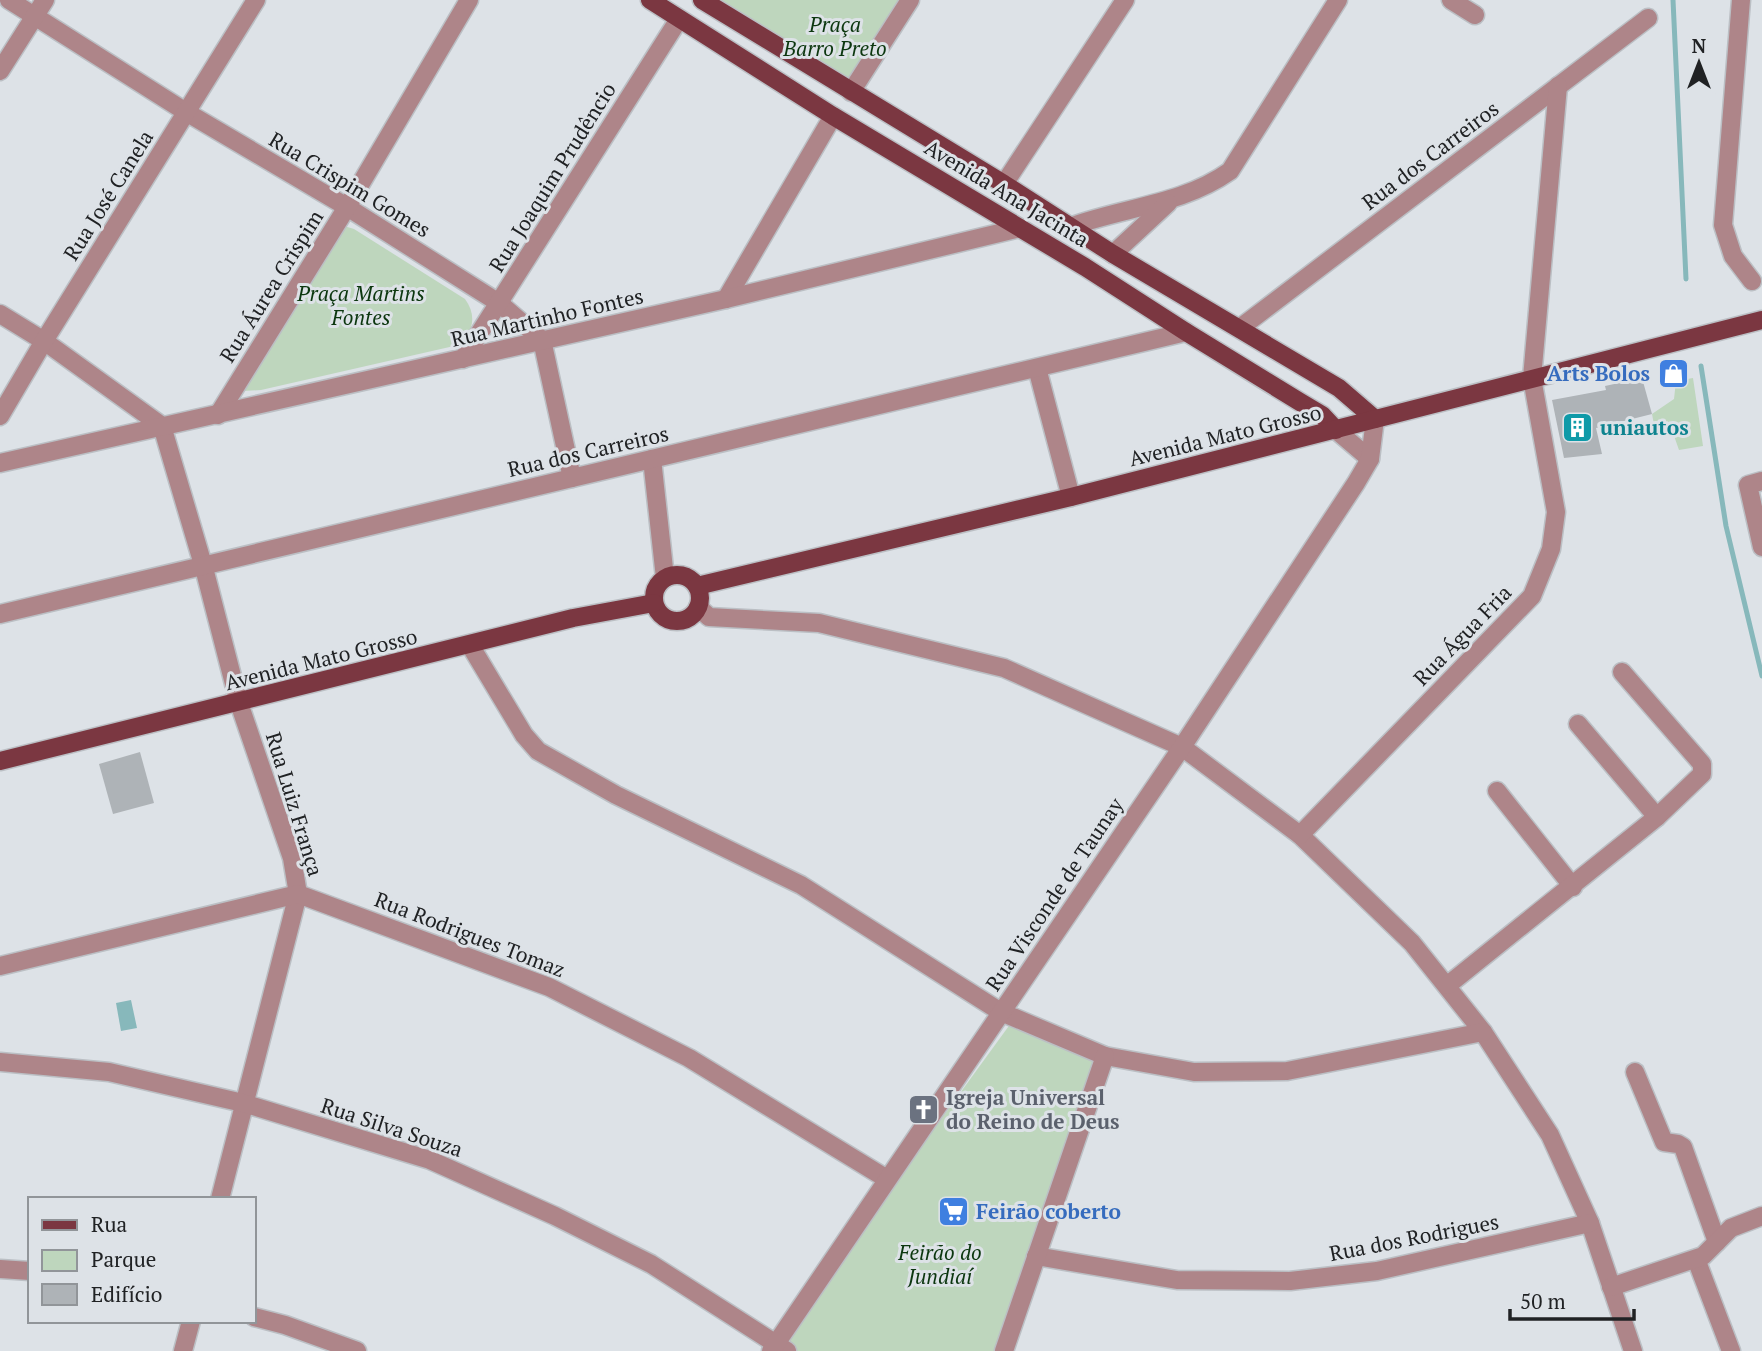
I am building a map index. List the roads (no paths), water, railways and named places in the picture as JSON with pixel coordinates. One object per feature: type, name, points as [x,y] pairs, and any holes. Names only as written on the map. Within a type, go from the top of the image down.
[{"type":"main road","name":"Avenida Ana Jacinta","points":[[650,0],[833,117],[924,169],[1322,415],[1336,430]]},
{"type":"main road","name":"Avenida Ana Jacinta","points":[[702,0],[941,145],[1113,254],[1339,388],[1375,419]]},
{"type":"main road","points":[[924,169],[941,145]]},
{"type":"main road","name":"Avenida Mato Grosso","points":[[697,586],[1072,497],[1762,320]]},
{"type":"main road","points":[[1253,374],[1272,347]]},
{"type":"main road","points":[[679,575],[687,577],[697,586],[700,601],[688,618],[674,621],[661,615],[654,603],[656,588],[665,578],[679,575]]},
{"type":"main road","name":"Avenida Mato Grosso","points":[[0,761],[573,618],[654,603]]},
{"type":"street","name":"Rua Crispim Gomes","points":[[9,0],[186,112],[347,207],[499,303],[542,340]]},
{"type":"street","points":[[0,71],[45,0]]},
{"type":"street","name":"Rua José Canela","points":[[0,416],[256,0]]},
{"type":"street","name":"Rua Áurea Crispim","points":[[218,415],[347,207],[469,0]]},
{"type":"street","points":[[851,92],[910,0]]},
{"type":"street","points":[[1004,184],[1125,0]]},
{"type":"street","points":[[1070,227],[1170,201],[1211,184],[1230,171],[1338,0]]},
{"type":"street","points":[[1451,0],[1475,15]]},
{"type":"street","points":[[1741,0],[1723,225],[1733,256],[1752,281]]},
{"type":"street","name":"Rua dos Carreiros","points":[[1240,328],[1648,18]]},
{"type":"street","name":"Rua Joaquim Prudêncio","points":[[463,359],[679,19]]},
{"type":"street","name":"Rua Água Fria","points":[[1300,835],[1532,596],[1551,549],[1556,512],[1532,378],[1558,86]]},
{"type":"street","points":[[726,299],[833,117]]},
{"type":"street","points":[[1113,254],[1170,201]]},
{"type":"street","name":"Rua Martinho Fontes","points":[[0,463],[726,299],[1020,228]]},
{"type":"street","points":[[0,314],[44,341],[162,426]]},
{"type":"street","name":"Rua dos Carreiros","points":[[0,614],[204,568],[1186,332]]},
{"type":"street","points":[[542,340],[572,478]]},
{"type":"street","points":[[1037,368],[1072,497]]},
{"type":"street","name":"Rua Visconde de Taunay","points":[[777,1349],[887,1179],[1182,747],[1370,459],[1375,419]]},
{"type":"street","name":"Rua Luiz França","points":[[162,426],[204,568],[239,703],[292,858],[298,894],[220,1197]]},
{"type":"street","points":[[1336,430],[1370,459]]},
{"type":"street","points":[[652,459],[665,578]]},
{"type":"street","points":[[1755,483],[1762,547]]},
{"type":"street","points":[[698,607],[709,617],[819,623],[1004,667],[1182,747],[1300,835],[1412,943],[1448,985],[1483,1032],[1550,1135],[1590,1223],[1633,1351]]},
{"type":"street","points":[[470,645],[524,735],[538,751],[616,795],[802,886],[1001,1012],[1105,1056],[1194,1072],[1287,1071],[1483,1032]]},
{"type":"street","points":[[1448,985],[1573,887],[1657,817],[1702,774],[1702,764],[1622,672]]},
{"type":"street","points":[[1578,723],[1657,817]]},
{"type":"street","points":[[1497,792],[1573,887]]},
{"type":"street","points":[[0,967],[298,894]]},
{"type":"street","name":"Rua Rodrigues Tomaz","points":[[298,894],[549,987],[689,1058],[887,1179]]},
{"type":"street","points":[[1004,1351],[1105,1056]]},
{"type":"street","name":"Rua Silva Souza","points":[[0,1062],[109,1072],[243,1103],[430,1160],[543,1210],[651,1264],[777,1349]]},
{"type":"street","points":[[1635,1072],[1664,1142],[1683,1147],[1717,1242]]},
{"type":"street","points":[[1611,1287],[1703,1256],[1731,1228],[1762,1216]]},
{"type":"street","name":"Rua dos Rodrigues","points":[[1036,1256],[1177,1280],[1290,1281],[1377,1271],[1590,1223]]},
{"type":"street","points":[[1696,1259],[1731,1351]]},
{"type":"street","points":[[0,1269],[28,1271]]},
{"type":"street","points":[[256,1318],[357,1351]]},
{"type":"street","points":[[183,1351],[190,1323]]},
{"type":"water","points":[[131,1000],[137,1028],[121,1031],[116,1003]]},
{"type":"waterway","points":[[1673,0],[1686,279]]},
{"type":"waterway","points":[[1701,366],[1726,526],[1762,676]]},
{"type":"place","name":"Arts Bolos","points":[[1673,373]]},
{"type":"place","name":"uniautos","points":[[1577,427]]},
{"type":"place","name":"Igreja Universal do Reino de Deus","points":[[923,1109]]},
{"type":"place","name":"Feirão coberto","points":[[953,1211]]},
{"type":"park label","name":"Praça Barro Preto","points":[[835,36]]},
{"type":"park label","name":"Praça Martins Fontes","points":[[361,305]]},
{"type":"park label","name":"Feirão do Jundiaí","points":[[940,1264]]}]
